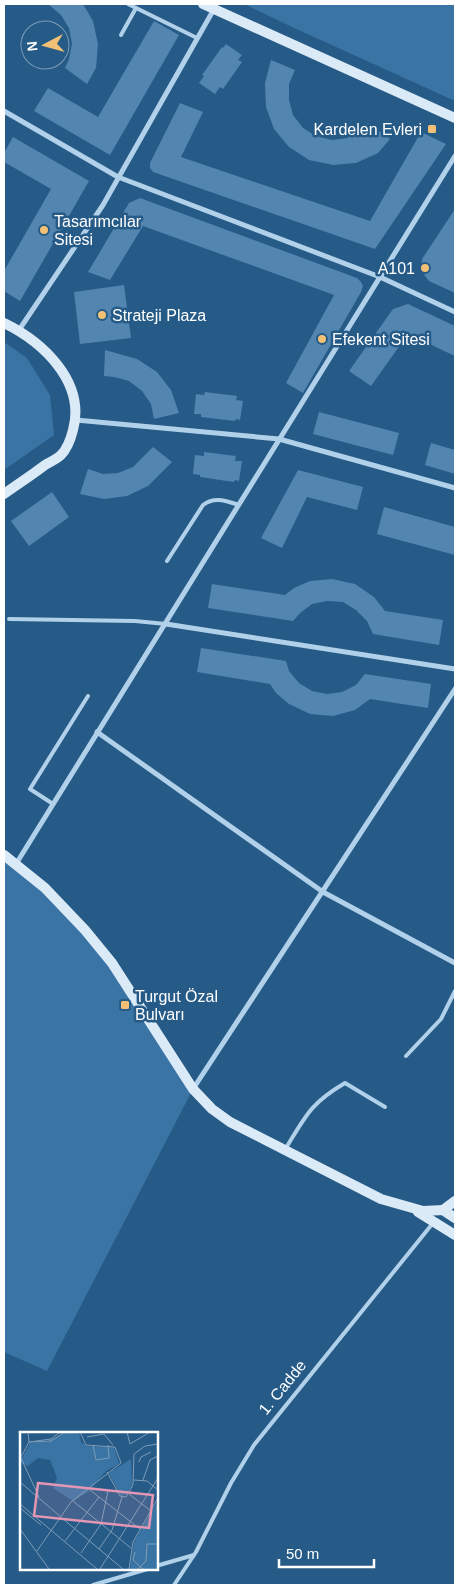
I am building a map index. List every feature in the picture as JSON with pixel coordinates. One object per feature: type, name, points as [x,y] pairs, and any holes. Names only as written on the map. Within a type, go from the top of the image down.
[{"type":"street","points":[[203,4],[455,118]]},
{"type":"street","points":[[19,330],[102,205],[214,9]]},
{"type":"street","points":[[4,111],[118,177],[380,277],[455,312]]},
{"type":"street","points":[[16,864],[455,156]]},
{"type":"street","points":[[4,323],[19,330],[44,350],[59,366],[68,383],[75,403],[76,420],[71,439],[62,454],[4,494]]},
{"type":"street","points":[[76,420],[279,439],[455,488]]},
{"type":"street","points":[[166,624],[455,669]]},
{"type":"street","points":[[193,1089],[455,689]]},
{"type":"street","points":[[97,732],[323,892],[455,963]]},
{"type":"street","points":[[4,855],[45,888],[85,930],[112,963],[193,1089],[212,1109],[230,1122],[381,1199],[413,1209],[428,1211],[443,1210],[455,1201]]},
{"type":"street","points":[[413,1209],[455,1236]]},
{"type":"street","points":[[443,1210],[455,1218]]},
{"type":"lane","points":[[128,4],[197,38]]},
{"type":"lane","points":[[121,35],[136,8]]},
{"type":"lane","points":[[167,561],[203,505],[219,499],[239,505]]},
{"type":"lane","points":[[9,619],[135,621],[166,624]]},
{"type":"lane","points":[[53,804],[30,788],[88,696]]},
{"type":"lane","points":[[406,1056],[441,1019],[455,991]]},
{"type":"lane","points":[[284,1150],[314,1105],[327,1094],[345,1084],[385,1108]]},
{"type":"lane","name":"1. Cadde","points":[[174,1585],[194,1555],[231,1483],[254,1445],[434,1222]]},
{"type":"lane","points":[[158,1565],[194,1555]]},
{"type":"lane","points":[[93,1585],[148,1569]]},
{"type":"shaded area","points":[[244,4],[455,4],[455,101],[292,27]]},
{"type":"shaded area","points":[[4,342],[27,358],[50,395],[54,435],[4,470]]},
{"type":"shaded area","points":[[4,856],[85,930],[193,1089],[47,1371],[4,1352]]},
{"type":"building","points":[[48,4],[83,4],[93,21],[98,44],[96,68],[87,84],[68,70],[70,70],[72,44],[70,20],[64,20]]},
{"type":"building","points":[[154,21],[179,35],[110,155],[34,111],[48,88],[98,117]]},
{"type":"building","points":[[226,44],[242,55],[238,60],[242,62],[223,89],[220,87],[215,94],[199,83],[204,76],[202,75]]},
{"type":"building","points":[[271,60],[295,70],[289,84],[289,100],[293,115],[303,128],[316,136],[332,140],[347,138],[361,130],[368,123],[390,139],[378,153],[356,163],[333,165],[309,160],[289,147],[274,129],[266,107],[265,83]]},
{"type":"building","points":[[180,103],[203,112],[181,157],[370,221],[421,132],[446,144],[375,249],[153,172],[150,168],[150,163]]},
{"type":"building","name":"Tasarımcılar Sitesi","points":[[13,137],[89,181],[20,301],[4,291],[4,271],[51,189],[4,162],[4,153]]},
{"type":"building","name":"Efekent Sitesi","points":[[140,198],[357,278],[361,282],[363,286],[361,292],[303,393],[286,383],[334,295],[143,226],[110,280],[88,272],[129,203]]},
{"type":"building","points":[[455,209],[455,293],[429,281],[421,267],[422,259]]},
{"type":"building","name":"Strateji Plaza","points":[[124,285],[131,338],[80,344],[74,292]]},
{"type":"building","points":[[408,304],[455,326],[455,356],[408,334],[371,386],[349,371],[393,309]]},
{"type":"building","points":[[105,350],[137,359],[157,372],[171,390],[179,413],[154,419],[151,404],[142,391],[129,381],[104,376]]},
{"type":"building","points":[[205,392],[237,396],[236,400],[243,401],[240,420],[201,417],[201,414],[194,414],[196,394],[204,395]]},
{"type":"building","points":[[319,412],[399,433],[393,455],[313,434]]},
{"type":"building","points":[[431,443],[455,450],[455,474],[425,465]]},
{"type":"building","points":[[153,447],[172,462],[148,486],[127,496],[104,499],[80,494],[88,469],[103,474],[118,473],[133,467]]},
{"type":"building","points":[[204,452],[236,456],[235,461],[242,461],[239,481],[235,480],[234,482],[200,477],[200,475],[193,474],[195,455],[204,456]]},
{"type":"building","points":[[298,470],[363,487],[357,510],[307,497],[282,548],[261,538]]},
{"type":"building","points":[[52,492],[69,517],[29,546],[11,521]]},
{"type":"building","points":[[384,507],[455,527],[455,555],[377,534]]},
{"type":"building","points":[[332,579],[355,584],[374,597],[385,611],[443,620],[439,645],[373,634],[367,621],[356,610],[343,602],[327,601],[312,604],[293,621],[208,608],[212,584],[285,595],[294,588],[310,581]]},
{"type":"building","points":[[201,648],[286,661],[289,671],[299,683],[312,691],[327,694],[342,692],[356,685],[365,674],[431,684],[428,708],[370,699],[355,710],[333,716],[310,714],[289,704],[276,693],[270,684],[197,672]]},
{"type":"place","name":"Kardelen Evleri","points":[[432,129]]},
{"type":"place","name":"Tasarımcılar Sitesi","points":[[44,230]]},
{"type":"place","name":"A101","points":[[425,268]]},
{"type":"place","name":"Strateji Plaza","points":[[102,315]]},
{"type":"place","name":"Efekent Sitesi","points":[[322,339]]},
{"type":"place","name":"Turgut Özal Bulvarı","points":[[125,1005]]}]
